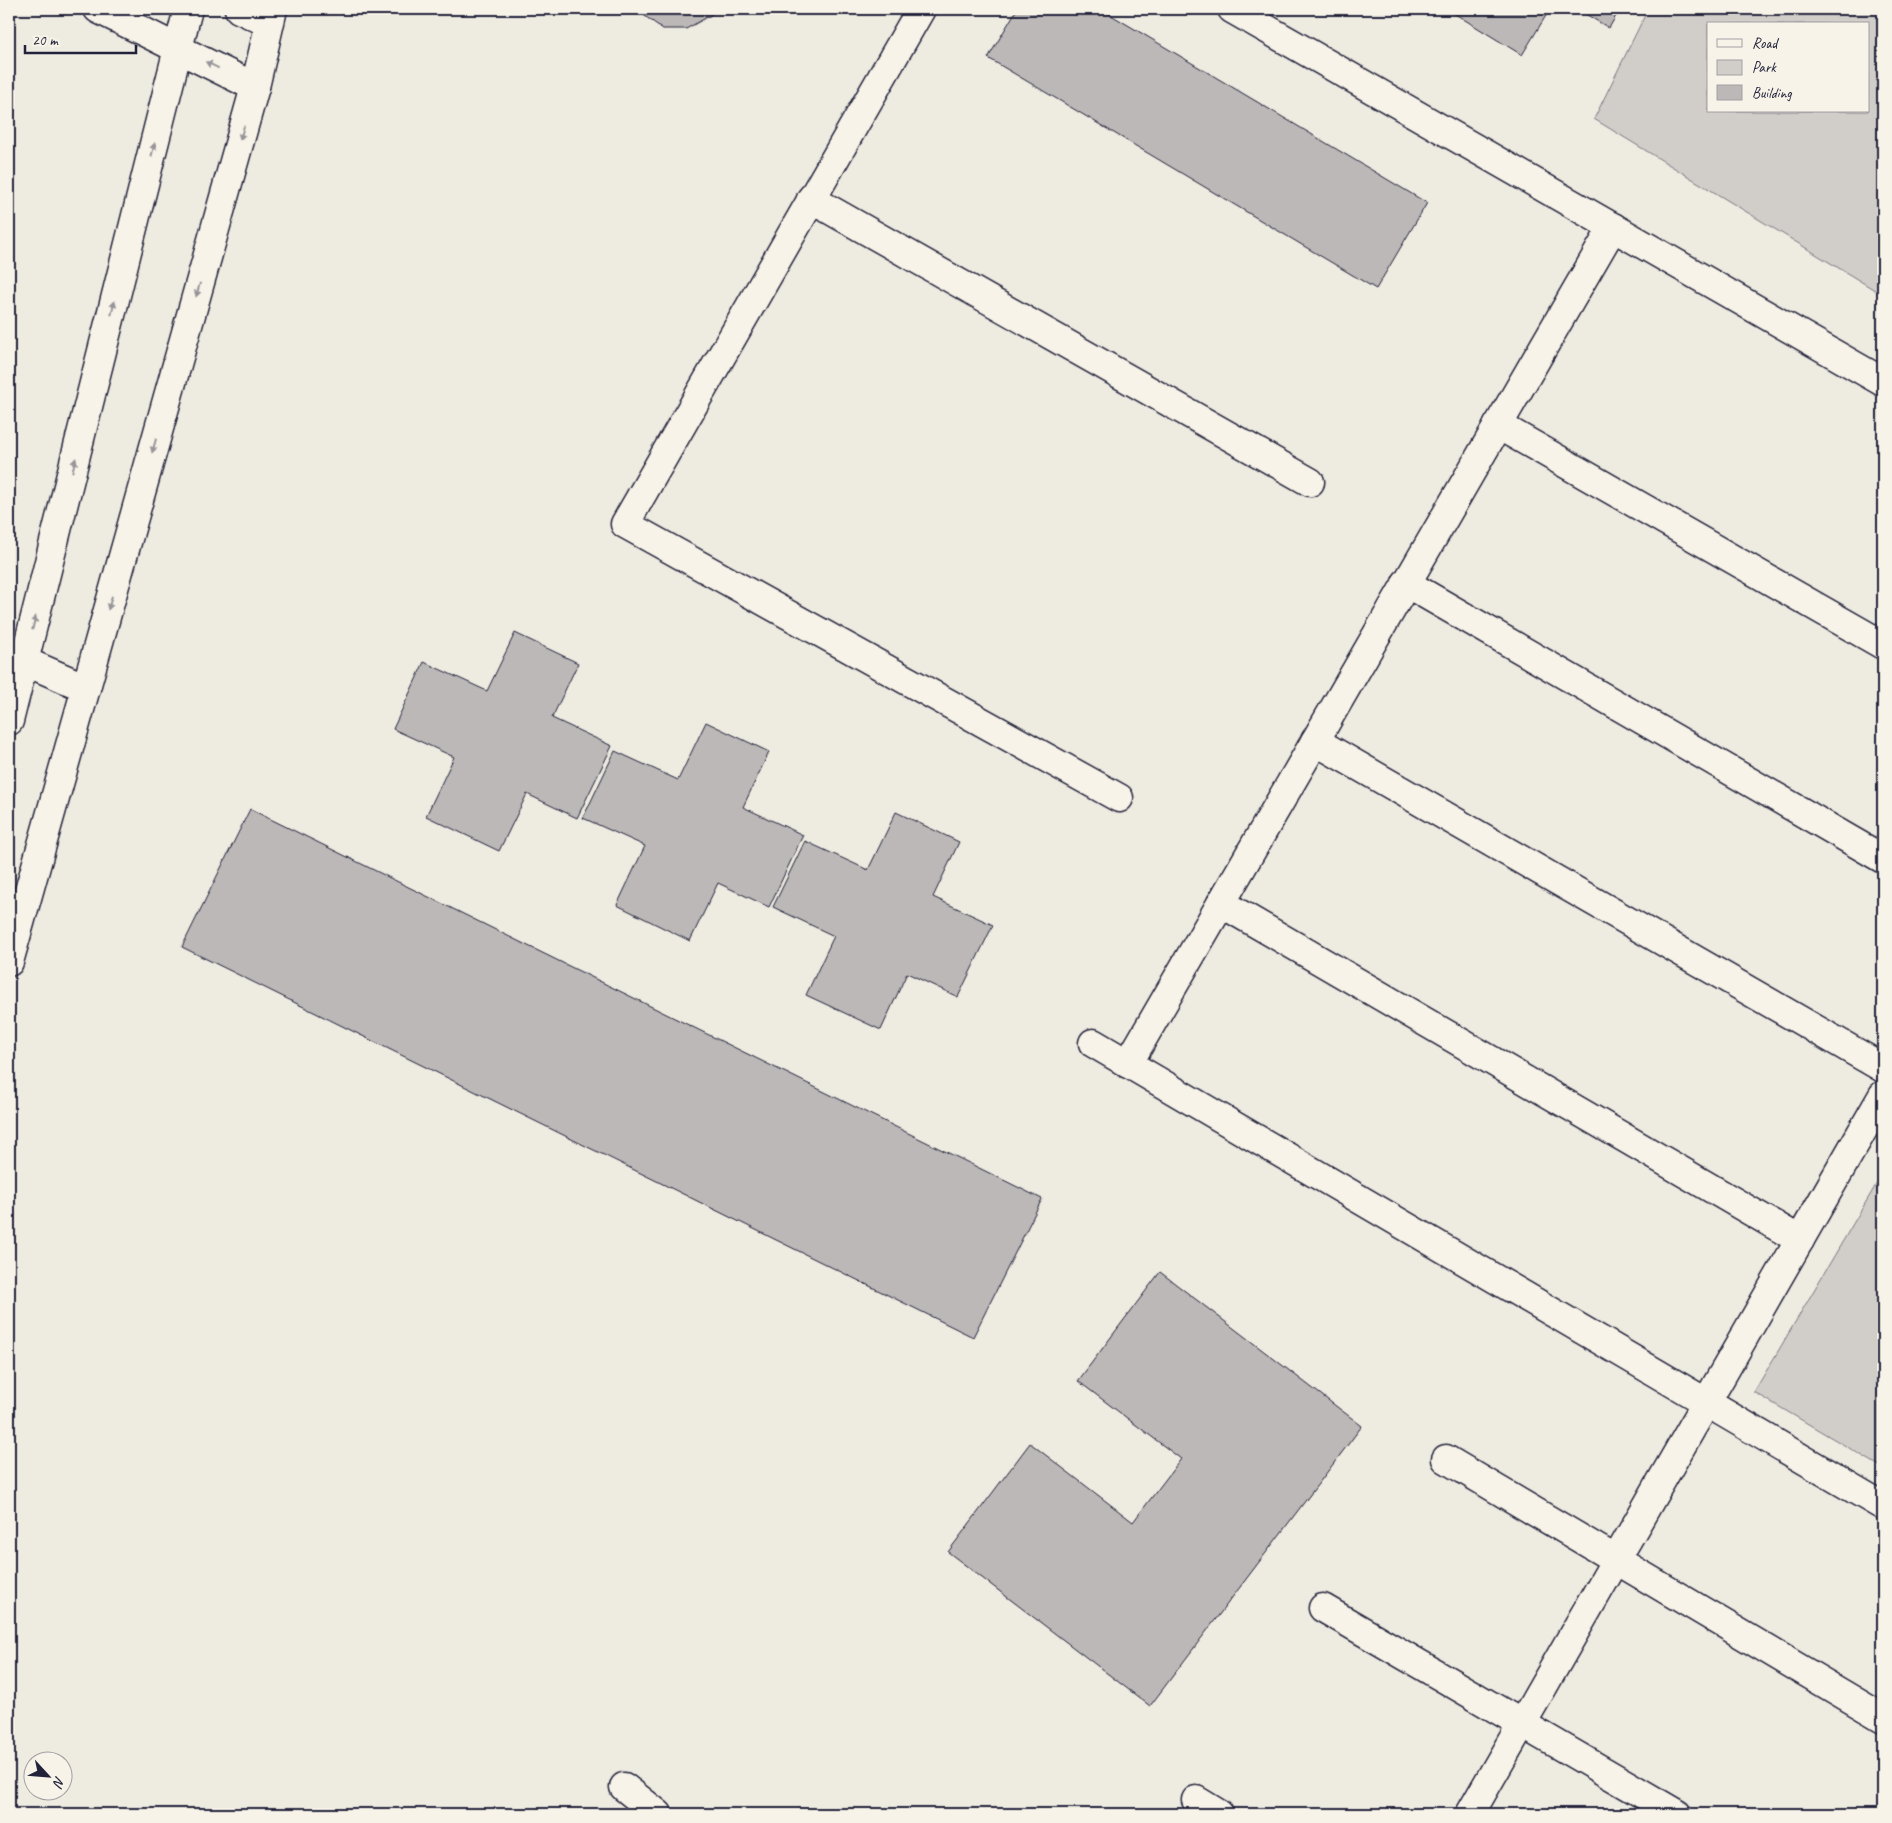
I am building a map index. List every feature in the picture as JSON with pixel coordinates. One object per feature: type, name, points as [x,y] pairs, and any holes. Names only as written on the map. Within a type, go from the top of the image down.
[{"type":"street","points":[[98,9],[255,86]]},
{"type":"street","points":[[9,721],[188,9]]},
{"type":"street","points":[[9,962],[255,86],[271,16],[239,9]]},
{"type":"street","points":[[921,9],[625,524],[1119,798]]},
{"type":"street","points":[[1232,9],[1883,382]]},
{"type":"street","points":[[811,199],[1310,482]]},
{"type":"street","points":[[1128,1064],[1613,227]]},
{"type":"street","points":[[1498,425],[1883,645]]},
{"type":"street","points":[[1406,583],[1883,859]]},
{"type":"street","points":[[24,662],[86,688]]},
{"type":"street","points":[[1315,741],[1883,1068]]},
{"type":"street","points":[[1220,903],[1800,1240]]},
{"type":"street","points":[[1092,1043],[1883,1506]]},
{"type":"street","points":[[1470,1814],[1883,1095]]},
{"type":"street","points":[[1446,1459],[1883,1718]]},
{"type":"street","points":[[1323,1608],[1677,1814]]},
{"type":"street","points":[[624,1787],[658,1814]]},
{"type":"street","points":[[1196,1800],[1219,1814]]},
{"type":"green space","points":[[1648,9],[1883,9],[1883,295],[1594,119]]},
{"type":"green space","points":[[1883,1173],[1883,1468],[1754,1392]]},
{"type":"building","points":[[635,9],[715,9],[711,15],[686,29],[663,29]]},
{"type":"building","points":[[1017,9],[1101,9],[1427,203],[1376,289],[988,58]]},
{"type":"building","points":[[1447,9],[1550,9],[1522,55]]},
{"type":"building","points":[[1577,9],[1620,9],[1609,28]]},
{"type":"building","points":[[515,633],[578,663],[552,718],[612,746],[577,818],[527,794],[499,851],[426,816],[454,757],[393,729],[424,662],[487,691]]},
{"type":"building","points":[[706,722],[769,752],[743,807],[803,835],[769,907],[718,883],[690,941],[617,905],[645,846],[583,818],[615,751],[678,780]]},
{"type":"building","points":[[250,809],[1042,1199],[973,1337],[182,947]]},
{"type":"building","points":[[896,812],[959,842],[933,897],[993,925],[958,997],[907,973],[881,1030],[806,995],[834,936],[773,907],[805,841],[868,870]]},
{"type":"building","points":[[1160,1272],[1362,1426],[1150,1706],[948,1552],[1030,1443],[1133,1522],[1181,1459],[1078,1381]]}]
